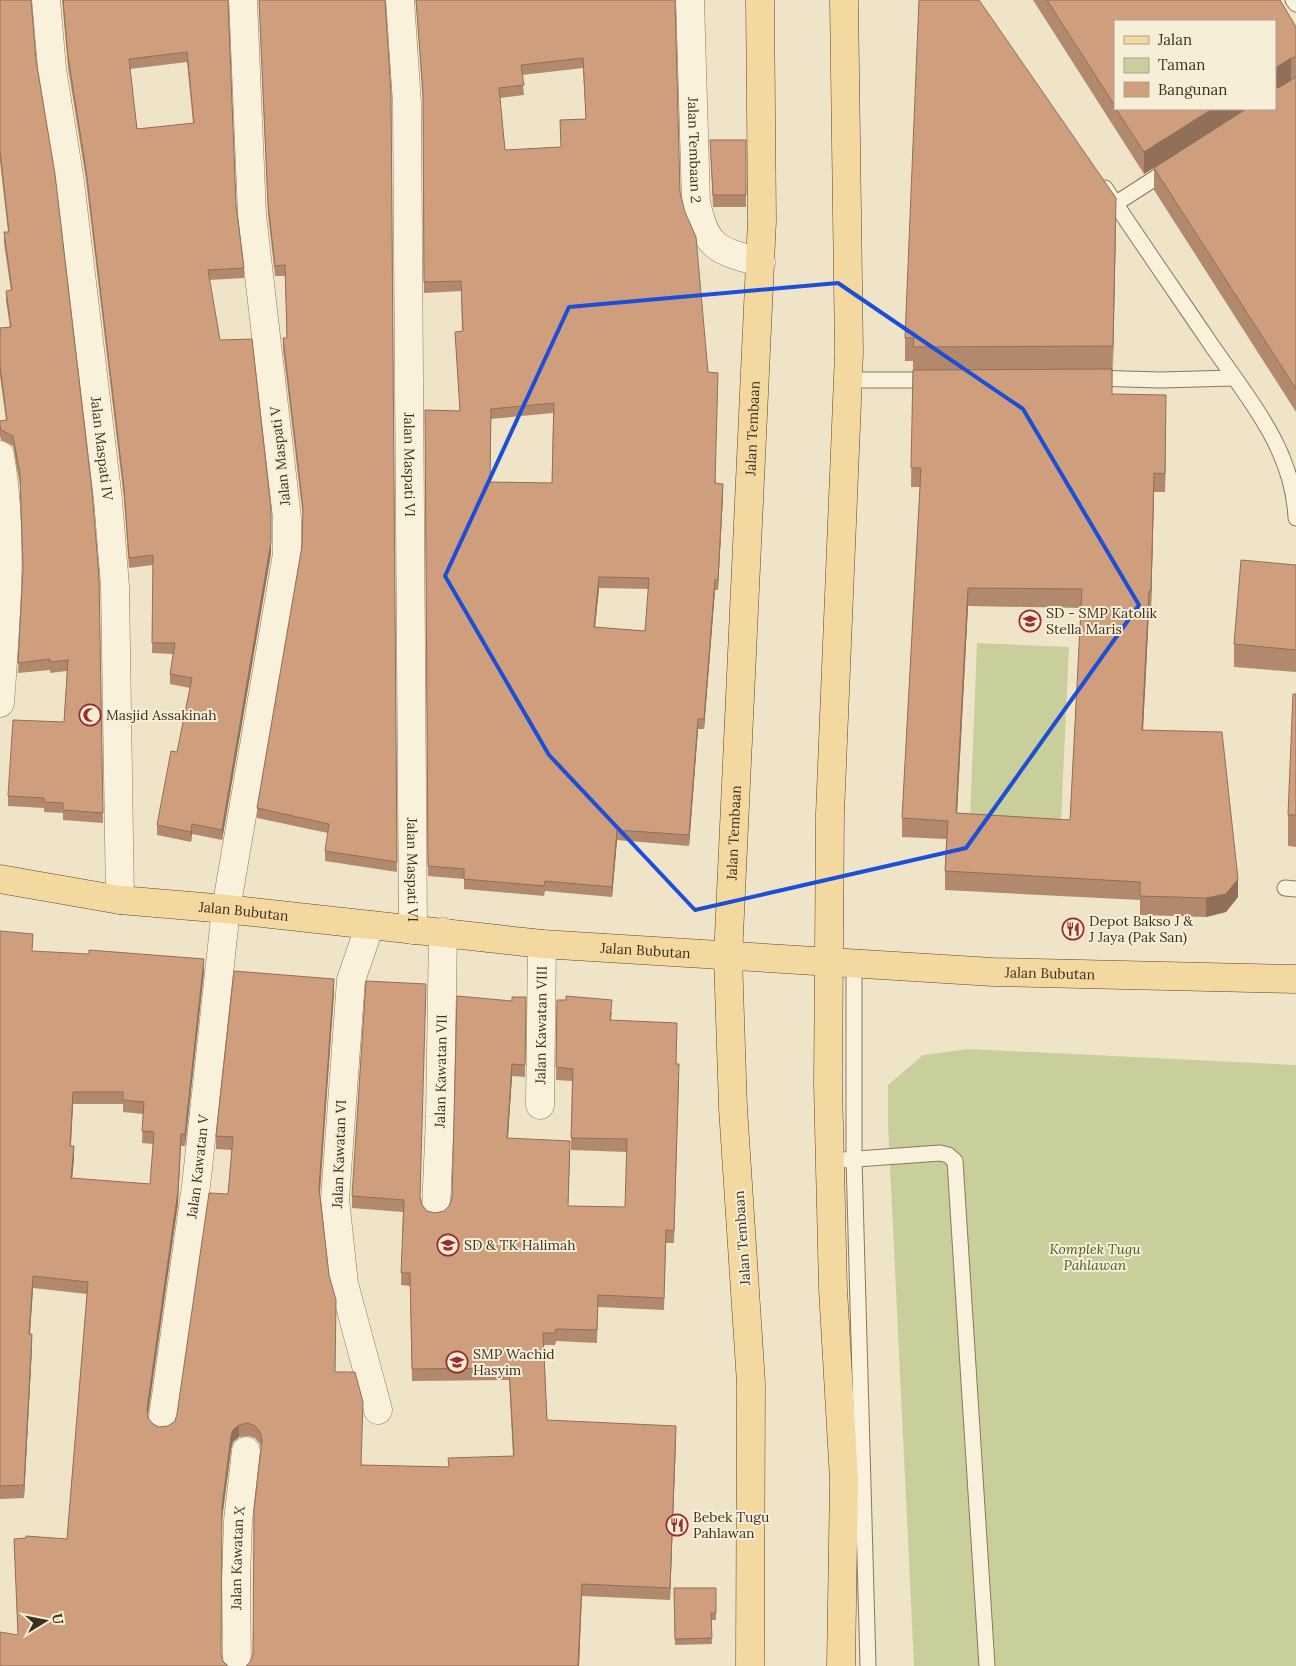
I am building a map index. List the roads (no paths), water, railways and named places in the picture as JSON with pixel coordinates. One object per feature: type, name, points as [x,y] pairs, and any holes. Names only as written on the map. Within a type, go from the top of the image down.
[{"type":"main road","name":"Jalan Tembaan","points":[[750,1666],[751,1383],[733,1108],[728,957],[761,262],[760,0]]},
{"type":"main road","points":[[841,1666],[844,1480],[833,1289],[841,1160],[841,964],[830,814],[848,380],[844,0]]},
{"type":"main road","name":"Jalan Bubutan","points":[[0,880],[120,900],[226,909],[542,944],[993,972],[1296,979]]},
{"type":"street","name":"Jalan Maspati IV","points":[[46,0],[52,70],[70,182],[108,500],[115,586],[120,900]]},
{"type":"street","name":"Jalan Maspati V","points":[[226,909],[287,554],[287,518],[252,215],[243,0]]},
{"type":"street","name":"Jalan Maspati VI","points":[[400,0],[407,104],[413,930]]},
{"type":"street","name":"Jalan Tembaan 2","points":[[690,0],[696,202],[702,229],[709,239],[723,251],[761,262]]},
{"type":"street","points":[[0,455],[9,536],[8,597],[0,703]]},
{"type":"street","name":"Jalan Kawatan V","points":[[162,1424],[196,1186],[226,909]]},
{"type":"street","name":"Jalan Kawatan VI","points":[[370,926],[351,980],[335,1199],[344,1284],[378,1410]]},
{"type":"street","name":"Jalan Kawatan VII","points":[[436,1210],[440,1117],[443,932]]},
{"type":"street","name":"Jalan Kawatan VIII","points":[[540,1105],[542,944]]},
{"type":"street","name":"Jalan Kawatan X","points":[[237,1666],[236,1579],[238,1521],[246,1450]]},
{"type":"lane","points":[[1293,0],[1296,4]]},
{"type":"lane","points":[[1115,204],[1181,162]]},
{"type":"lane","points":[[1099,179],[1234,378],[1262,416],[1284,460],[1295,498],[1296,518]]},
{"type":"lane","points":[[1074,378],[1160,380],[1234,378]]},
{"type":"lane","points":[[848,380],[952,380]]},
{"type":"lane","points":[[868,1666],[841,1160],[940,1153],[948,1155],[955,1161],[987,1666]]},
{"type":"place","name":"SD - SMP Katolik Stella Maris","points":[[1030,621]]},
{"type":"place","name":"Masjid Assakinah","points":[[90,715]]},
{"type":"place","name":"Depot Bakso J & J Jaya (Pak San)","points":[[1073,929]]},
{"type":"place","name":"SD & TK Halimah","points":[[448,1245]]},
{"type":"place","name":"SMP Wachid Hasyim","points":[[457,1362]]},
{"type":"place","name":"Bebek Tugu Pahlawan","points":[[677,1525]]},
{"type":"park label","name":"Komplek Tugu Pahlawan","points":[[1095,1258]]}]
